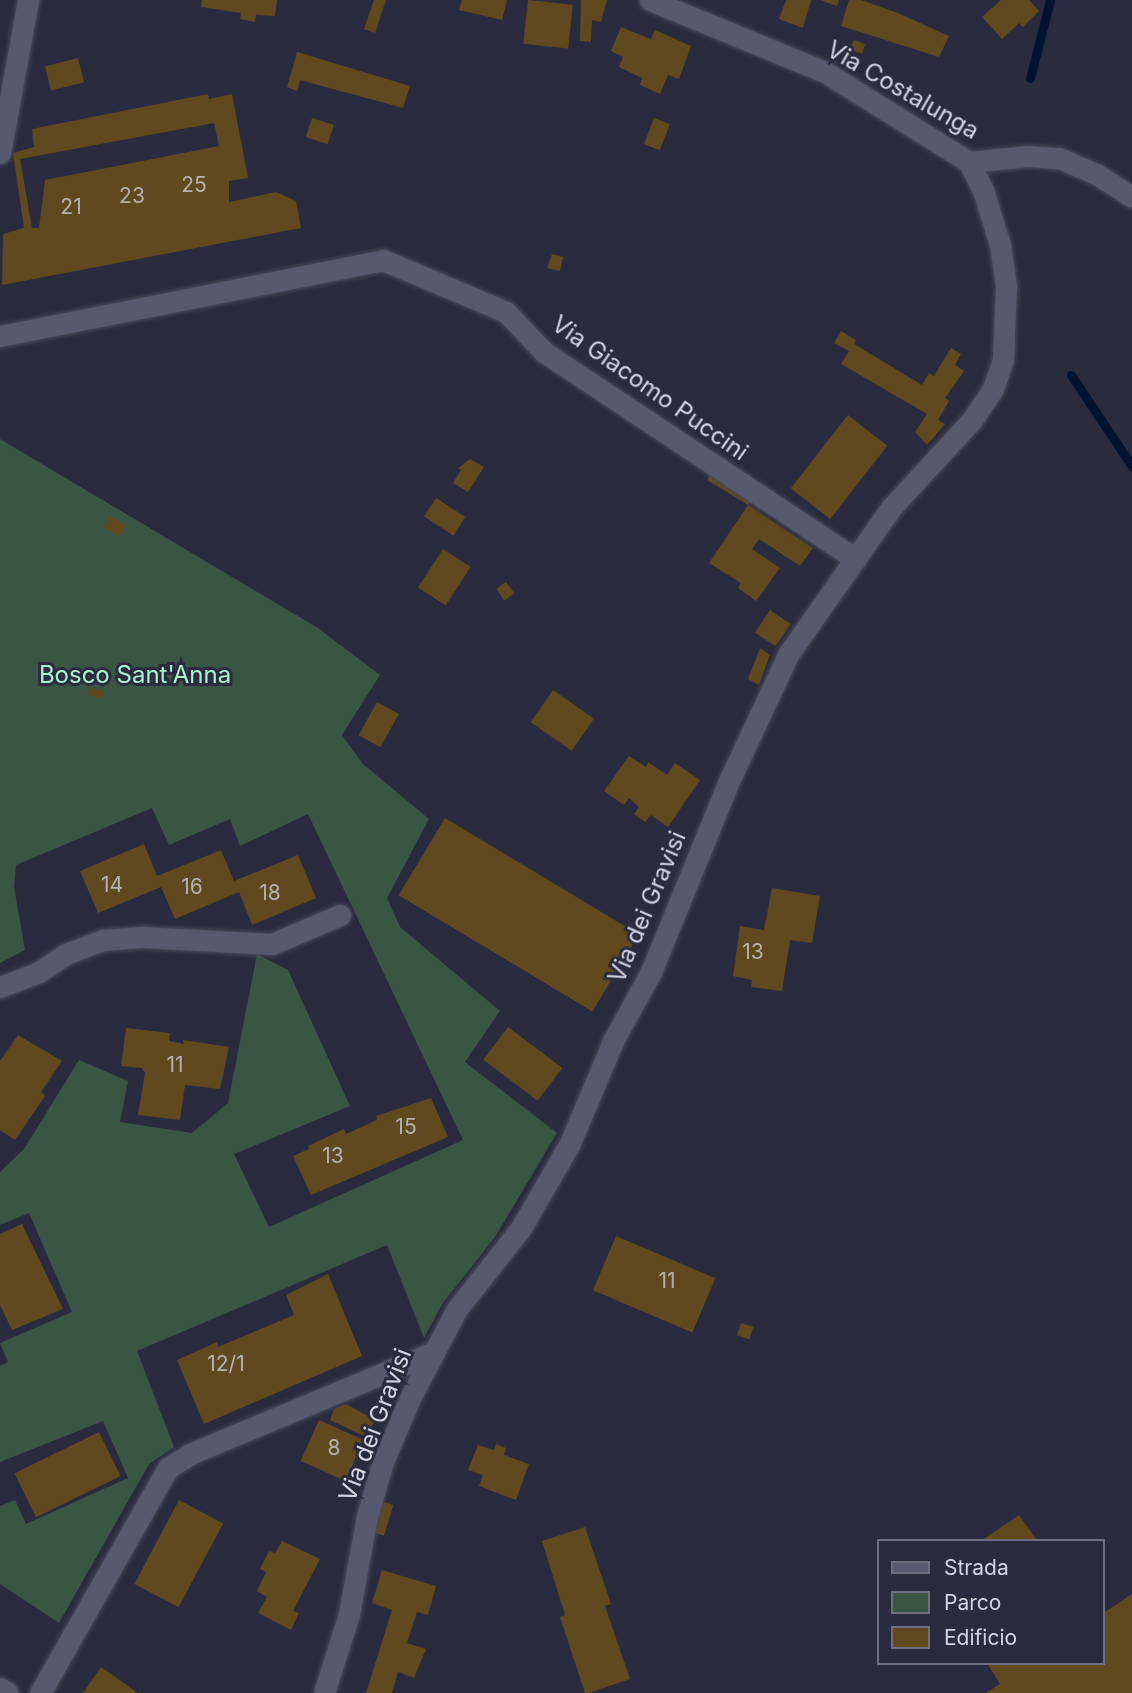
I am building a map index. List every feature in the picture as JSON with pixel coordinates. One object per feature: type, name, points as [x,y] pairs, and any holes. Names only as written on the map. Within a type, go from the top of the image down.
[{"type":"street","points":[[0,153],[28,0]]},
{"type":"street","name":"Via Costalunga","points":[[650,0],[825,72],[969,162],[1028,156],[1059,158],[1098,175],[1132,197]]},
{"type":"street","name":"Via dei Gravisi","points":[[324,1693],[349,1614],[367,1516],[383,1462],[431,1353],[472,1287],[521,1228],[570,1143],[613,1041],[651,972],[728,783],[789,653],[891,508],[972,420],[993,389],[1003,360],[1006,286],[1000,245],[983,190],[969,162]]},
{"type":"street","name":"Via Giacomo Puccini","points":[[0,337],[383,260],[506,312],[544,352],[855,559]]},
{"type":"street","points":[[0,987],[39,972],[66,954],[102,940],[142,937],[272,944],[340,915]]},
{"type":"street","points":[[40,1693],[168,1468],[190,1454],[431,1353]]},
{"type":"street","points":[[0,1688],[8,1693]]},
{"type":"green space","name":"Bosco Sant'Anna","points":[[0,439],[318,628],[380,675],[342,735],[363,764],[429,819],[387,898],[400,927],[500,1011],[465,1062],[557,1133],[495,1237],[443,1303],[424,1338],[387,1245],[137,1351],[174,1447],[149,1464],[59,1623],[0,1584],[0,1506],[15,1500],[26,1524],[128,1478],[103,1421],[0,1462],[0,1366],[8,1362],[0,1343],[72,1312],[29,1213],[0,1225],[0,1172],[24,1149],[79,1060],[128,1081],[120,1122],[192,1133],[228,1103],[257,954],[288,970],[350,1106],[234,1154],[269,1227],[463,1140],[308,814],[240,846],[230,819],[169,845],[152,808],[16,865],[14,887],[25,950],[0,963]]},
{"type":"building","points":[[202,0],[277,0],[275,16],[256,15],[255,22],[240,19],[241,13],[201,7]]},
{"type":"building","points":[[374,0],[386,0],[375,33],[364,29]]},
{"type":"building","points":[[462,0],[507,0],[502,20],[459,10]]},
{"type":"building","points":[[528,0],[573,5],[568,48],[523,44]]},
{"type":"building","points":[[581,0],[607,0],[601,22],[592,20],[591,42],[580,41]]},
{"type":"building","points":[[786,0],[811,0],[803,28],[779,19]]},
{"type":"building","points":[[820,0],[839,0],[837,6]]},
{"type":"building","points":[[849,0],[861,0],[898,13],[949,36],[939,57],[841,26]]},
{"type":"building","points":[[1001,0],[1029,0],[1039,11],[1023,27],[1019,23],[1002,39],[982,17]]},
{"type":"building","points":[[621,27],[651,39],[655,30],[691,46],[679,79],[668,75],[660,94],[640,85],[642,78],[619,67],[623,57],[611,51]]},
{"type":"building","points":[[854,40],[865,44],[862,54],[849,49]]},
{"type":"building","points":[[297,52],[410,86],[403,108],[300,80],[297,91],[287,87]]},
{"type":"building","points":[[78,58],[84,82],[51,90],[45,66]]},
{"type":"building","points":[[208,94],[209,99],[232,94],[248,178],[229,181],[229,202],[276,192],[296,201],[301,228],[2,285],[3,234],[24,228],[13,153],[34,147],[32,129]],"holes":[[[214,123],[219,146],[45,180],[39,228],[32,228],[20,159]]]},
{"type":"building","points":[[312,118],[334,125],[328,144],[306,137]]},
{"type":"building","points":[[654,118],[670,124],[660,150],[644,144]]},
{"type":"building","points":[[552,254],[563,257],[560,271],[547,268]]},
{"type":"building","points":[[841,331],[856,340],[854,344],[922,385],[929,373],[934,376],[951,348],[961,354],[955,365],[964,371],[945,398],[949,401],[938,420],[945,424],[927,445],[915,432],[927,414],[841,364],[849,351],[834,343]]},
{"type":"building","points":[[848,415],[887,446],[830,519],[791,488]]},
{"type":"building","points":[[470,459],[484,467],[468,492],[453,483],[461,470],[458,468]]},
{"type":"building","points":[[712,472],[752,499],[748,505],[707,480]]},
{"type":"building","points":[[436,498],[465,517],[453,536],[424,516]]},
{"type":"building","points":[[748,505],[813,548],[800,566],[759,539],[752,549],[780,568],[756,601],[738,588],[741,583],[709,563]]},
{"type":"building","points":[[111,516],[126,526],[119,537],[104,527]]},
{"type":"building","points":[[443,549],[471,567],[446,606],[418,588]]},
{"type":"building","points":[[506,582],[514,593],[505,600],[496,589]]},
{"type":"building","points":[[770,610],[791,624],[776,646],[755,632]]},
{"type":"building","points":[[760,648],[770,655],[759,685],[748,679]]},
{"type":"building","points":[[90,687],[104,691],[102,699],[88,695]]},
{"type":"building","points":[[553,690],[594,719],[572,751],[531,722]]},
{"type":"building","points":[[377,702],[399,714],[380,747],[359,735]]},
{"type":"building","points":[[629,756],[646,767],[648,762],[667,775],[675,763],[700,780],[668,827],[651,815],[645,822],[634,814],[639,807],[629,798],[624,805],[604,791]]},
{"type":"building","points":[[445,818],[639,934],[592,1012],[399,895]]},
{"type":"building","points":[[144,844],[157,876],[221,850],[234,881],[298,855],[316,898],[252,925],[239,892],[175,919],[161,887],[98,913],[80,871]]},
{"type":"building","points":[[772,888],[820,896],[812,943],[790,940],[782,991],[751,987],[752,980],[733,976],[740,926],[764,930]]},
{"type":"building","points":[[508,1027],[562,1068],[538,1101],[483,1060]]},
{"type":"building","points":[[126,1028],[170,1033],[169,1041],[184,1044],[183,1040],[229,1047],[220,1089],[185,1085],[180,1120],[138,1115],[145,1073],[142,1068],[121,1066]]},
{"type":"building","points":[[18,1035],[62,1061],[41,1092],[45,1096],[15,1140],[0,1130],[0,1061]]},
{"type":"building","points":[[431,1098],[448,1137],[311,1195],[293,1156],[344,1129],[346,1134],[377,1120],[376,1116]]},
{"type":"building","points":[[22,1224],[63,1309],[12,1330],[0,1305],[0,1234]]},
{"type":"building","points":[[616,1236],[715,1278],[692,1333],[593,1290]]},
{"type":"building","points":[[328,1274],[362,1356],[204,1424],[177,1360],[217,1342],[218,1347],[294,1315],[286,1295]]},
{"type":"building","points":[[741,1323],[753,1327],[749,1339],[737,1335]]},
{"type":"building","points":[[346,1404],[375,1420],[366,1437],[330,1420],[334,1409]]},
{"type":"building","points":[[319,1420],[364,1440],[345,1481],[301,1461]]},
{"type":"building","points":[[99,1432],[120,1476],[36,1517],[15,1473]]},
{"type":"building","points":[[496,1444],[506,1448],[504,1455],[529,1464],[516,1500],[479,1486],[483,1475],[468,1470],[478,1445],[494,1450]]},
{"type":"building","points":[[179,1500],[223,1523],[179,1607],[134,1584]]},
{"type":"building","points":[[380,1501],[393,1505],[384,1536],[371,1532]]},
{"type":"building","points":[[1019,1515],[1036,1539],[984,1539]]},
{"type":"building","points":[[585,1527],[611,1604],[605,1606],[630,1679],[589,1693],[585,1693],[560,1617],[565,1615],[542,1541]]},
{"type":"building","points":[[282,1541],[320,1559],[293,1611],[299,1613],[291,1630],[258,1613],[267,1597],[257,1591],[266,1572],[260,1569],[269,1551],[275,1553]]},
{"type":"building","points":[[382,1570],[436,1586],[428,1615],[417,1612],[407,1643],[426,1649],[414,1678],[398,1672],[392,1693],[366,1693],[392,1610],[372,1603]]},
{"type":"building","points":[[1132,1594],[1132,1693],[986,1693],[1000,1684],[988,1665],[1104,1665],[1104,1613]]},
{"type":"building","points":[[101,1667],[138,1693],[83,1693]]},
{"type":"waterway","points":[[1030,78],[1050,0]]},
{"type":"waterway","points":[[1071,375],[1132,466]]}]
